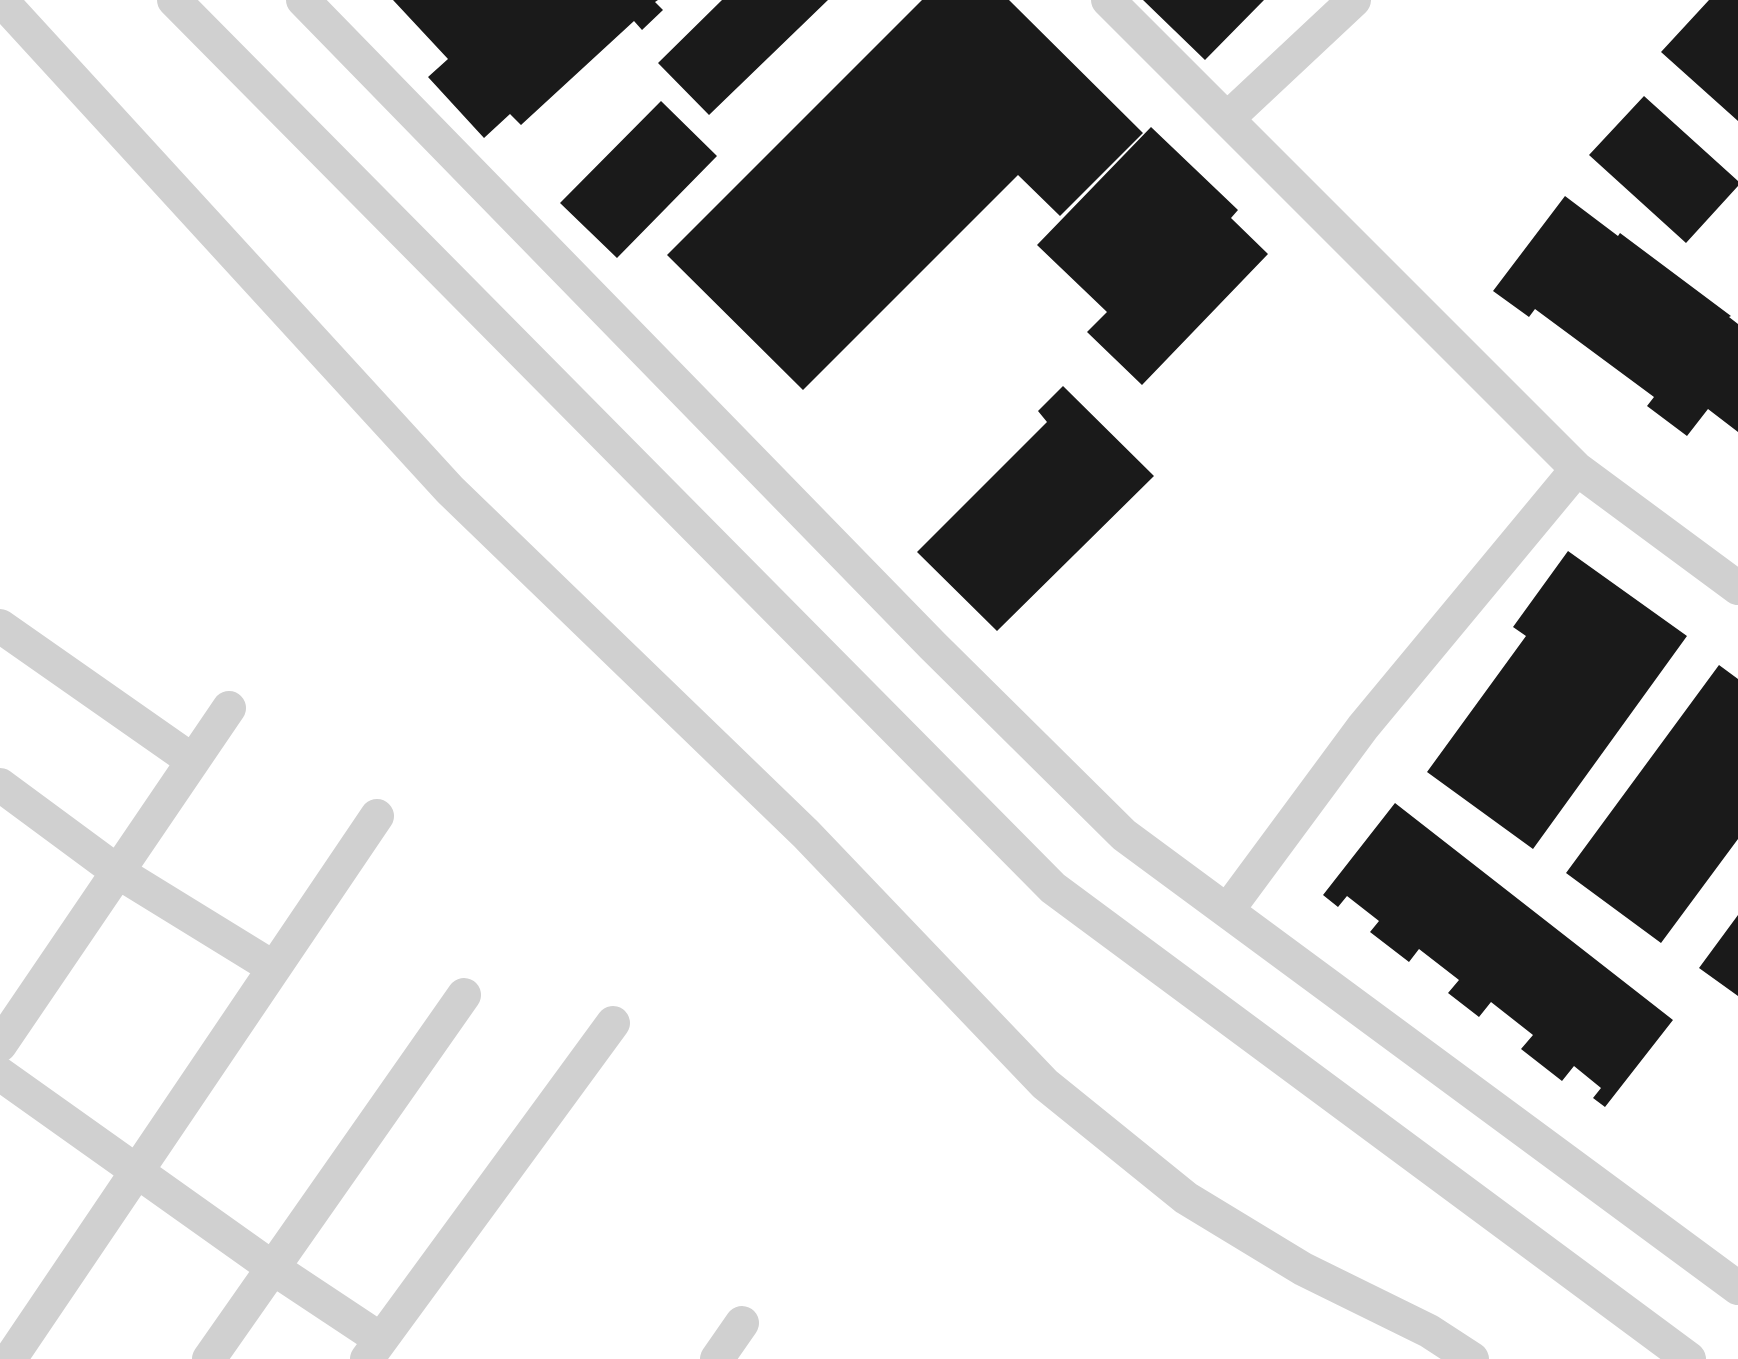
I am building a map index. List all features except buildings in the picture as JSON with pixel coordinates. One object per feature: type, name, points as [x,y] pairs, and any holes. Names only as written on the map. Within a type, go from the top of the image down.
[{"type":"street","points":[[1,0],[450,490],[806,834],[1045,1084],[1186,1198],[1303,1269],[1429,1331],[1472,1359]]},
{"type":"street","points":[[174,0],[1053,888],[1689,1359]]},
{"type":"street","points":[[303,0],[933,646],[1124,835],[1738,1288]]},
{"type":"street","points":[[1108,0],[1577,469],[1738,588]]},
{"type":"street","points":[[1227,119],[1354,0]]},
{"type":"street","points":[[1227,911],[1363,727],[1577,469]]},
{"type":"street","points":[[0,626],[193,761]]},
{"type":"street","points":[[0,1045],[229,708]]},
{"type":"street","points":[[0,785],[118,872],[274,968]]},
{"type":"street","points":[[10,1359],[377,816]]},
{"type":"street","points":[[209,1359],[464,995]]},
{"type":"street","points":[[0,1074],[273,1268],[373,1349],[613,1023]]},
{"type":"street","points":[[717,1359],[742,1323]]}]
